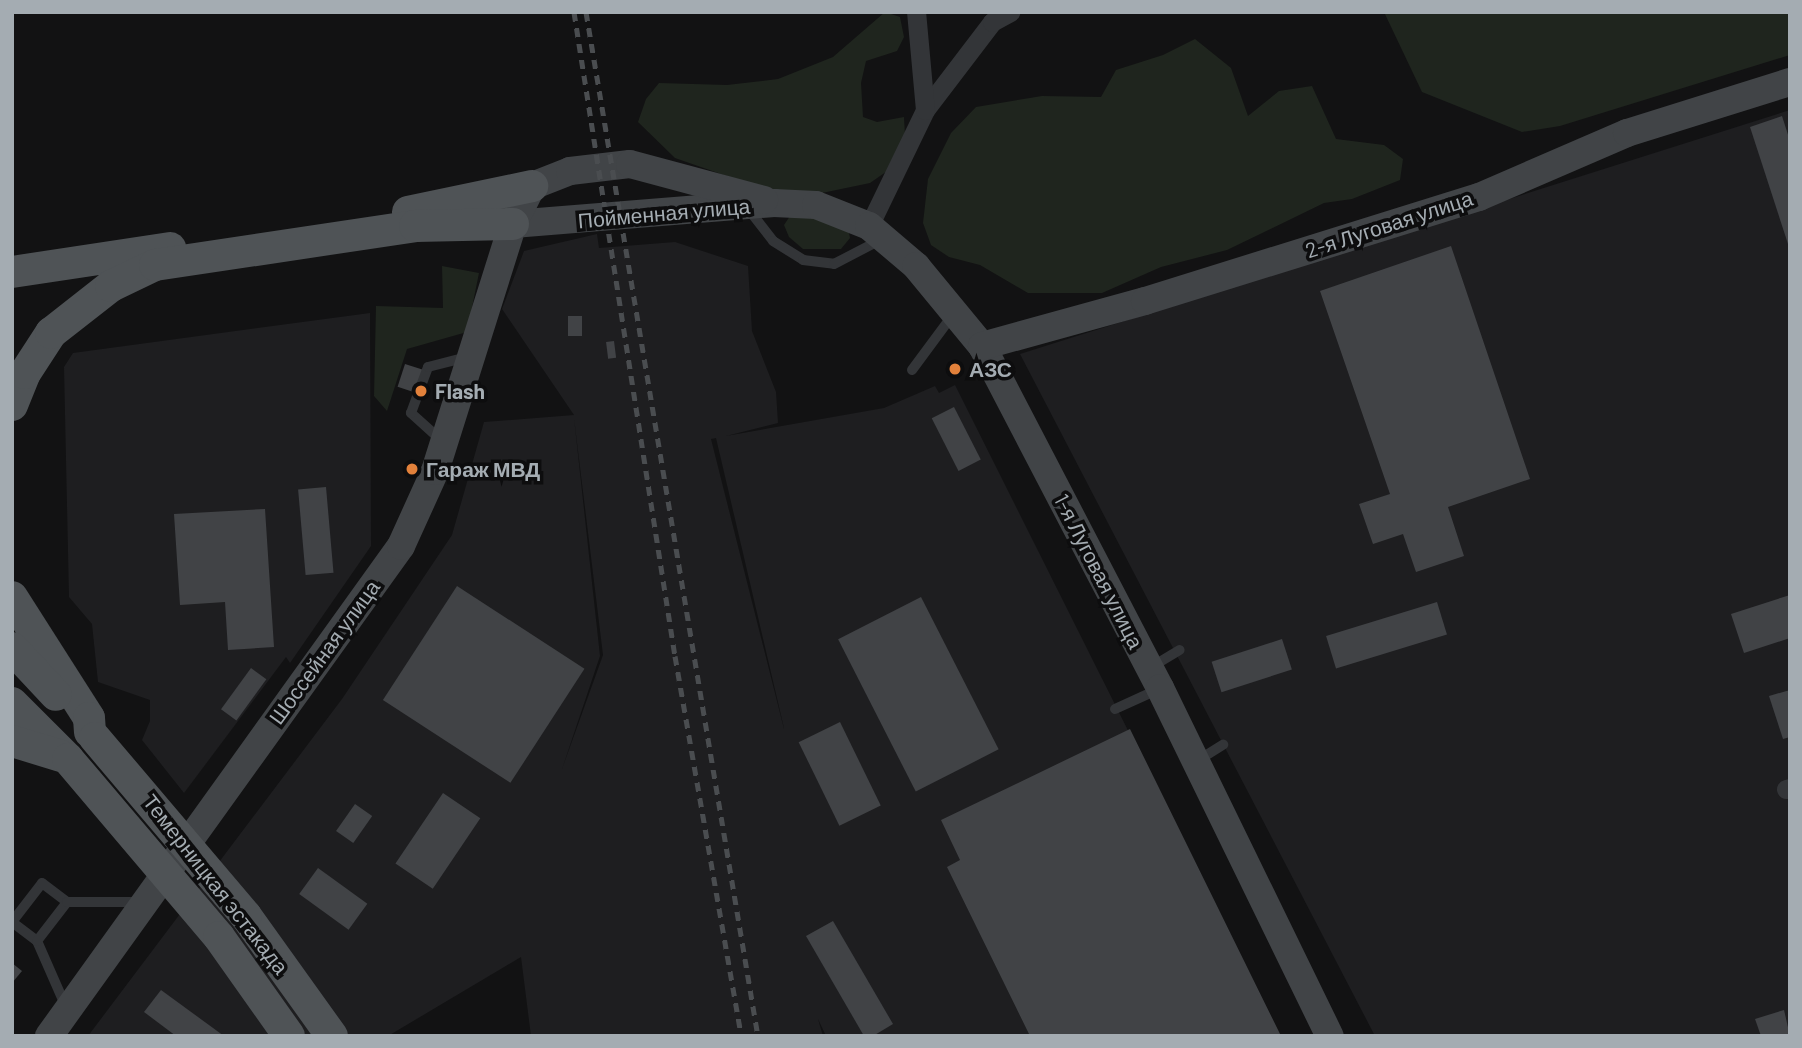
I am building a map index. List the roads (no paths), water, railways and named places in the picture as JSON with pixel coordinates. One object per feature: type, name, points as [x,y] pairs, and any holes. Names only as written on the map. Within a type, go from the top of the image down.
[{"type":"main road","name":"2-я Луговая улица","points":[[982,346],[1145,301],[1479,197],[1627,133],[1790,82]]},
{"type":"main road","name":"Пойменная улица","points":[[532,186],[570,171],[630,164],[760,205]]},
{"type":"main road","points":[[12,272],[406,213],[532,186]]},
{"type":"main road","points":[[513,224],[532,186]]},
{"type":"main road","points":[[483,196],[513,224]]},
{"type":"main road","name":"1-я Луговая улица","points":[[760,205],[816,205],[877,232],[916,266],[982,346],[1196,761],[1329,1036]]},
{"type":"main road","name":"Пойменная улица","points":[[513,224],[760,205]]},
{"type":"main road","points":[[12,405],[25,373],[51,333],[111,286],[155,265],[415,226],[513,224]]},
{"type":"main road","name":"Шоссейная улица","points":[[49,1036],[401,545],[423,504],[513,224]]},
{"type":"main road","points":[[12,597],[89,718],[93,735]]},
{"type":"main road","points":[[12,648],[93,735]]},
{"type":"main road","points":[[12,703],[68,759]]},
{"type":"main road","name":"Темерницкая эстакада","points":[[93,735],[246,916],[332,1036]]},
{"type":"main road","points":[[12,741],[68,759]]},
{"type":"main road","name":"Темерницкая эстакада","points":[[68,759],[219,937],[289,1036]]},
{"type":"street","points":[[916,12],[922,49],[925,110]]},
{"type":"street","points":[[877,232],[925,110],[992,22],[1010,12]]},
{"type":"lane","points":[[760,205],[773,242],[803,260],[834,264],[877,232]]},
{"type":"lane","points":[[912,370],[955,313]]},
{"type":"lane","points":[[444,442],[411,413],[428,367],[471,356]]},
{"type":"lane","points":[[1115,709],[1154,678],[1180,650]]},
{"type":"lane","points":[[1196,761],[1223,745]]},
{"type":"lane","points":[[68,1010],[37,941],[12,922],[42,883],[67,902],[145,902]]},
{"type":"lane","points":[[37,941],[67,902]]},
{"type":"railway","points":[[574,12],[675,656],[741,1036]]},
{"type":"railway","points":[[586,12],[758,1036]]},
{"type":"place","name":"АЗС","points":[[955,369]]},
{"type":"place","name":"Flash","points":[[421,391]]},
{"type":"place","name":"Гараж МВД","points":[[412,469]]}]
